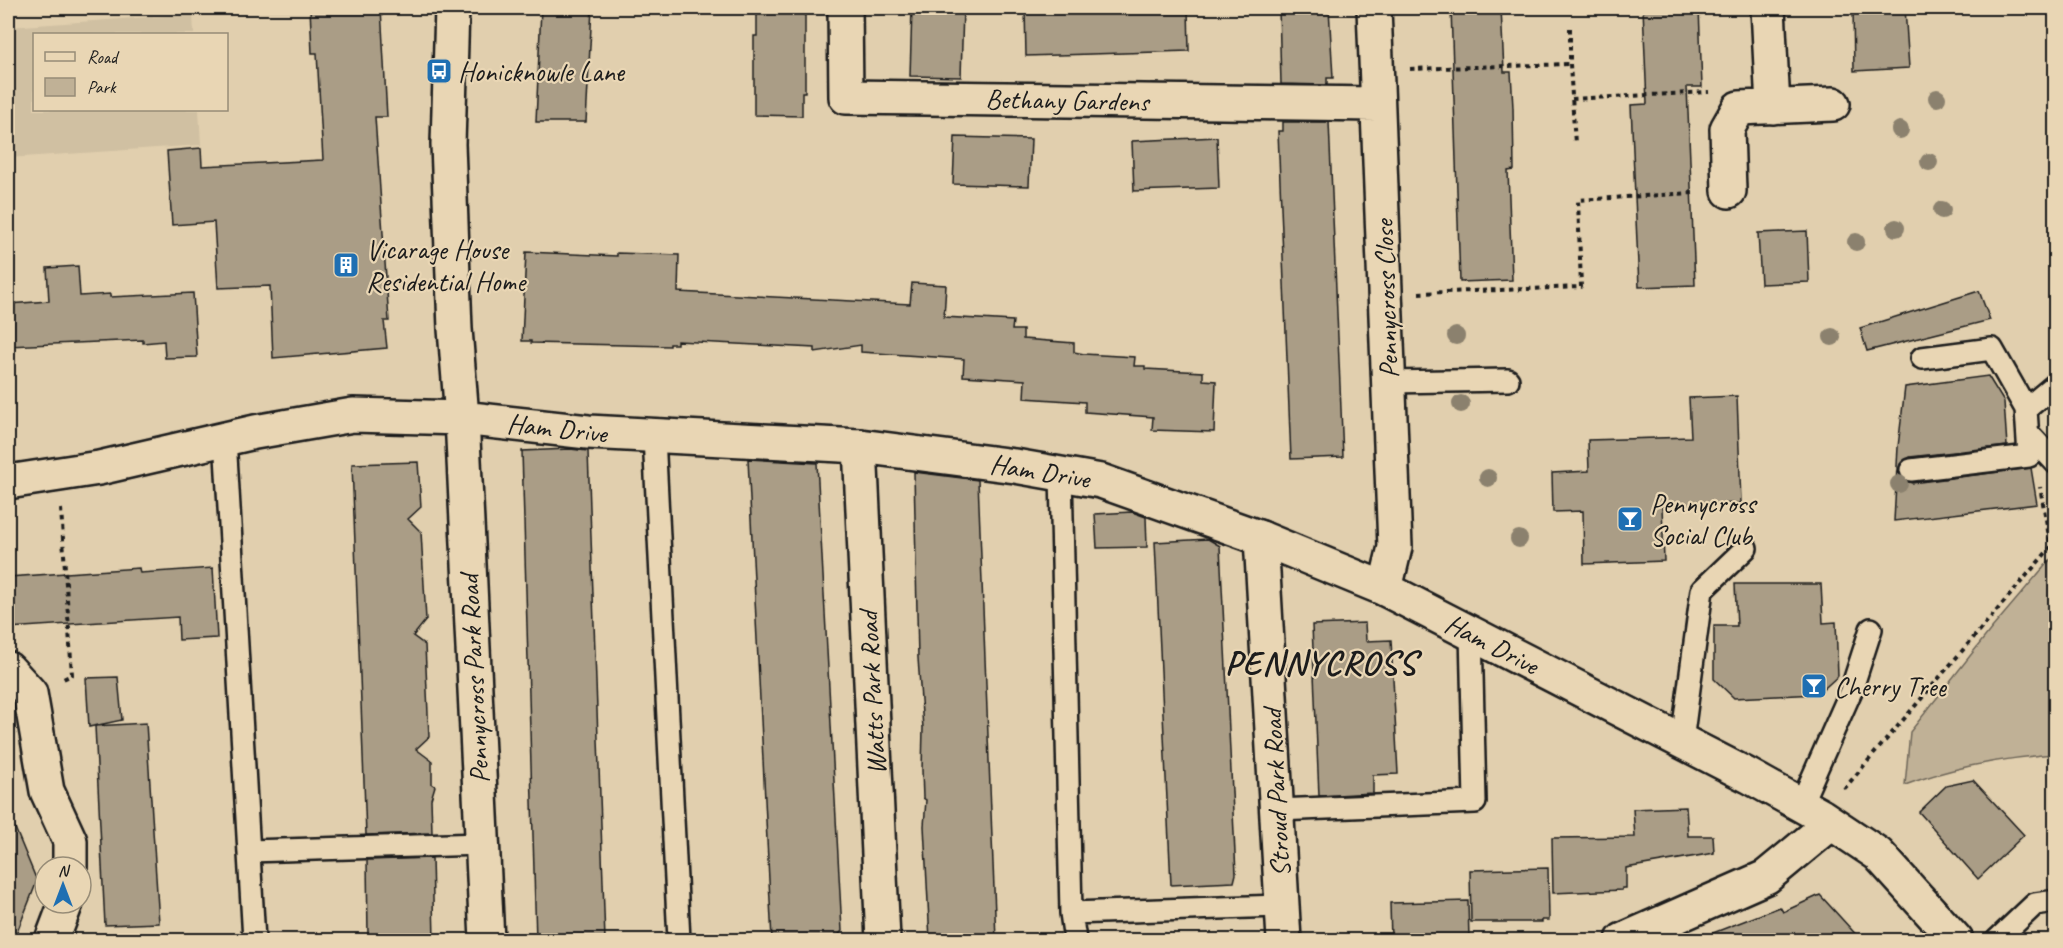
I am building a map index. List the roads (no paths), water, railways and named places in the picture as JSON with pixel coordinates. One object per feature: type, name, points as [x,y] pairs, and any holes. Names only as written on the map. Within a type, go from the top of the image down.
[{"type":"street","points":[[453,8],[448,144],[454,329],[462,418]]},
{"type":"street","name":"Bethany Gardens","points":[[845,8],[846,97],[1377,104]]},
{"type":"street","name":"Pennycross Close","points":[[1374,8],[1395,547],[1385,589]]},
{"type":"street","points":[[1768,8],[1773,107]]},
{"type":"street","points":[[1729,191],[1727,129],[1739,108],[1833,104]]},
{"type":"street","name":"Ham Drive","points":[[8,482],[58,475],[225,438],[353,415],[462,418],[588,432],[860,446],[1101,481],[1261,538],[1385,589],[1682,741],[1818,815],[1878,854],[1956,940]]},
{"type":"street","name":"Pennycross Park Road","points":[[462,418],[487,940]]},
{"type":"street","name":"Watts Park Road","points":[[860,446],[883,940]]},
{"type":"street","name":"Stroud Park Road","points":[[1261,538],[1284,940]]},
{"type":"street","points":[[8,669],[30,693],[47,791],[70,841],[70,855]]},
{"type":"street","points":[[1623,940],[1681,930],[1766,877],[1818,815]]},
{"type":"street","points":[[52,940],[61,915]]},
{"type":"lane","points":[[1911,470],[2029,456],[2026,409],[1992,349],[1922,358]]},
{"type":"lane","points":[[1389,382],[1508,381]]},
{"type":"lane","points":[[2026,409],[2055,384]]},
{"type":"lane","points":[[2028,433],[2055,463]]},
{"type":"lane","points":[[654,436],[679,940]]},
{"type":"lane","points":[[225,438],[254,940]]},
{"type":"lane","points":[[1061,474],[1071,913],[1075,940]]},
{"type":"lane","points":[[1682,741],[1702,590],[1746,548]]},
{"type":"lane","points":[[1818,815],[1851,691],[1871,629]]},
{"type":"lane","points":[[1276,810],[1475,802],[1470,632]]},
{"type":"lane","points":[[249,851],[482,844]]},
{"type":"lane","points":[[1997,940],[2035,904],[2055,902]]},
{"type":"lane","points":[[1071,913],[1282,906]]},
{"type":"place","name":"Honicknowle Lane","points":[[439,71]]},
{"type":"place","name":"Vicarage House Residential Home","points":[[346,265]]},
{"type":"place","name":"Pennycross Social Club","points":[[1630,519]]},
{"type":"place","name":"Cherry Tree","points":[[1814,686]]},
{"type":"district","name":"PENNYCROSS","points":[[1321,662]]}]
